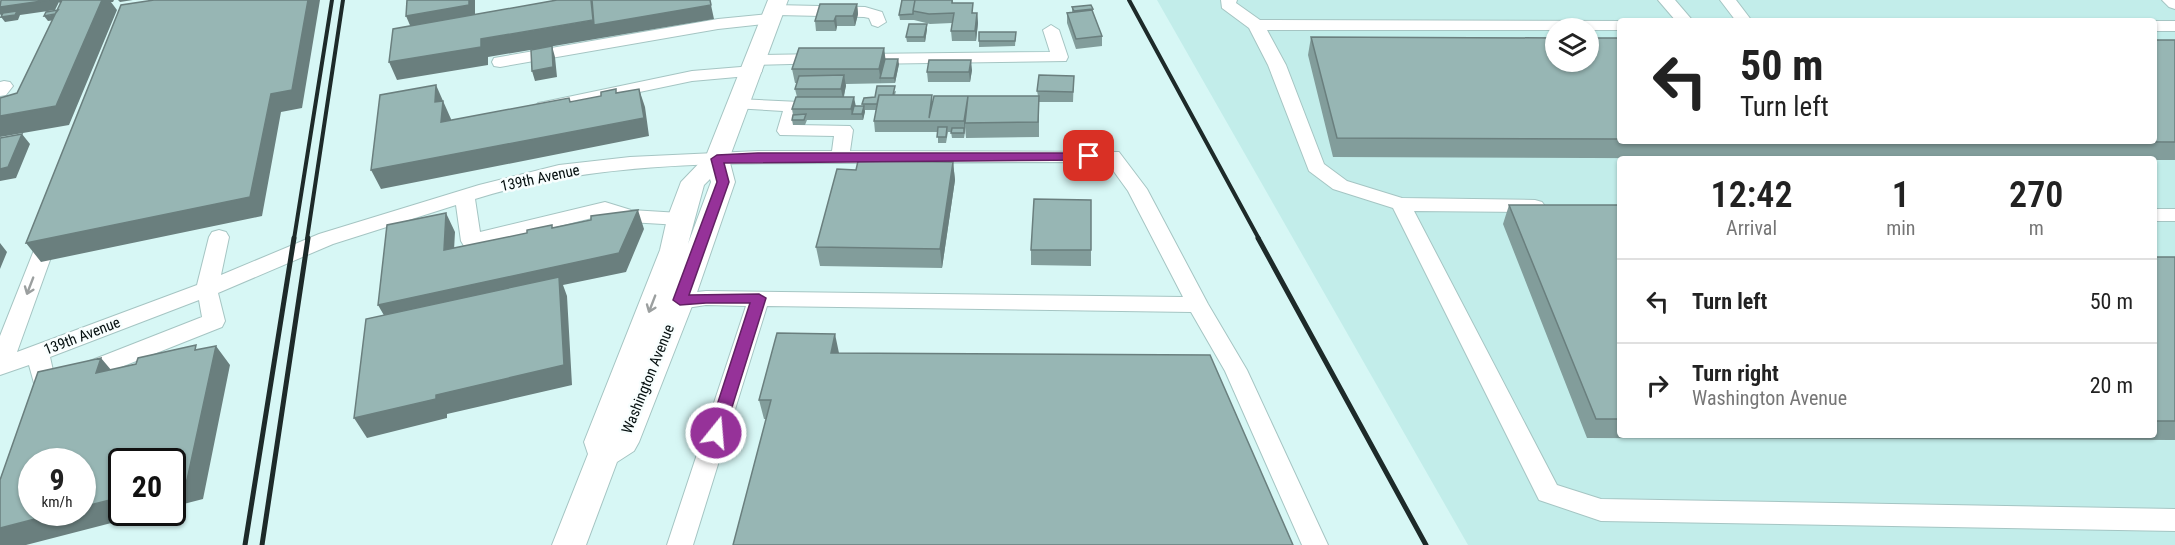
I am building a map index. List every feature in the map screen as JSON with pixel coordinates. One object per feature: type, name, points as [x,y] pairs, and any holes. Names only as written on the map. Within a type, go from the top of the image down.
[{"type":"main road","name":"Washington Avenue","points":[[604,454],[600,442],[673,250],[680,219],[693,182],[717,159],[775,9]]},
{"type":"main road","name":"Washington Avenue","points":[[569,545],[604,454],[623,442],[680,300],[723,182],[717,159]]},
{"type":"street","points":[[1228,0],[1228,5],[1256,25],[1277,65],[1316,167],[1340,185],[1401,204],[1551,206]]},
{"type":"street","points":[[1666,0],[1682,18]]},
{"type":"street","points":[[1728,0],[1742,18]]},
{"type":"street","points":[[2170,0],[2175,4]]},
{"type":"street","points":[[500,62],[718,24],[775,9],[865,12],[876,15],[878,22]]},
{"type":"street","points":[[1256,25],[1617,25]]},
{"type":"street","points":[[2157,26],[2175,26]]},
{"type":"street","points":[[522,112],[755,65],[842,59],[1060,57],[1051,30]]},
{"type":"street","points":[[739,104],[794,106],[786,131],[844,130],[840,157]]},
{"type":"street","name":"139th Avenue","points":[[0,367],[207,289],[326,239],[465,196],[559,171],[630,163],[840,157],[1112,156],[1137,189],[1198,305]]},
{"type":"street","points":[[465,196],[471,242],[605,208],[629,216],[680,219]]},
{"type":"street","points":[[1401,204],[1548,493],[1601,510],[2175,520]]},
{"type":"street","points":[[2157,215],[2175,215]]},
{"type":"street","points":[[0,367],[54,222]]},
{"type":"street","points":[[38,353],[45,388],[214,321],[207,289],[219,237]]},
{"type":"street","points":[[673,250],[681,258],[674,285],[680,300],[759,298],[1198,305],[1236,370],[1315,545]]},
{"type":"street","points":[[680,545],[759,298]]},
{"type":"shaded area","points":[[1157,0],[2175,0],[2175,545],[1468,545]]},
{"type":"building","points":[[1,0],[49,0],[0,7]]},
{"type":"building","points":[[62,0],[102,0],[56,106],[0,116],[0,98],[17,93]]},
{"type":"building","points":[[154,0],[308,0],[292,90],[271,94],[250,197],[26,243],[121,5]]},
{"type":"building","points":[[407,0],[469,0],[469,5],[406,16]]},
{"type":"building","points":[[557,0],[591,0],[593,20],[481,39],[481,47],[389,62],[393,29]]},
{"type":"building","points":[[592,0],[710,0],[711,5],[594,25]]},
{"type":"building","points":[[902,0],[915,0],[913,14],[899,15]]},
{"type":"building","points":[[915,0],[952,0],[952,3],[973,3],[972,13],[977,13],[975,31],[951,31],[954,13],[929,14],[913,11]]},
{"type":"building","points":[[820,4],[857,4],[853,16],[836,16],[834,21],[815,21]]},
{"type":"building","points":[[1091,5],[1093,9],[1074,11],[1072,7]]},
{"type":"building","points":[[58,10],[55,14],[44,16],[46,12]]},
{"type":"building","points":[[1092,10],[1102,36],[1076,39],[1067,13]]},
{"type":"building","points":[[17,11],[15,15],[1,17],[3,13]]},
{"type":"building","points":[[909,24],[927,24],[924,37],[906,37]]},
{"type":"building","points":[[979,32],[1016,32],[1015,41],[979,41]]},
{"type":"building","points":[[1311,37],[1545,38],[1545,72],[1599,72],[1599,38],[1617,38],[1617,139],[1337,138]]},
{"type":"building","points":[[2157,40],[2175,40],[2175,142],[2157,142]]},
{"type":"building","points":[[552,46],[553,67],[532,71],[531,50]]},
{"type":"building","points":[[799,48],[884,48],[879,69],[792,69]]},
{"type":"building","points":[[885,59],[898,59],[894,78],[880,78]]},
{"type":"building","points":[[929,60],[971,60],[969,72],[927,72]]},
{"type":"building","points":[[844,75],[841,89],[795,89],[799,76]]},
{"type":"building","points":[[1039,75],[1074,76],[1073,92],[1037,91]]},
{"type":"building","points":[[436,85],[435,102],[443,101],[441,122],[569,98],[570,102],[601,96],[601,92],[616,89],[616,93],[639,89],[644,118],[371,170],[380,95]]},
{"type":"building","points":[[877,86],[895,86],[893,95],[879,95],[877,104],[862,104],[864,98],[875,97]]},
{"type":"building","points":[[879,95],[932,95],[929,118],[934,96],[968,96],[964,121],[874,121]]},
{"type":"building","points":[[968,96],[1039,96],[1038,122],[965,123]]},
{"type":"building","points":[[796,97],[854,97],[851,109],[792,109]]},
{"type":"building","points":[[854,106],[864,106],[862,114],[852,114]]},
{"type":"building","points":[[806,114],[804,120],[792,120],[793,115]]},
{"type":"building","points":[[938,127],[947,127],[946,137],[937,137]]},
{"type":"building","points":[[952,128],[964,128],[964,133],[951,133]]},
{"type":"building","points":[[22,134],[8,167],[0,169],[0,138]]},
{"type":"building","points":[[858,161],[953,162],[940,249],[816,247],[837,169],[856,170]]},
{"type":"building","points":[[1034,199],[1091,200],[1091,250],[1031,250]]},
{"type":"building","points":[[1509,205],[1617,205],[1617,419],[1596,419]]},
{"type":"building","points":[[638,210],[619,253],[378,305],[387,225],[446,213],[444,250],[527,233],[527,230],[552,225],[552,228],[591,220],[591,216]]},
{"type":"building","points":[[2157,257],[2175,257],[2175,421],[2157,421]]},
{"type":"building","points":[[559,277],[564,365],[436,395],[436,399],[354,418],[366,319]]},
{"type":"building","points":[[777,333],[835,334],[831,353],[1210,355],[1293,545],[733,545],[771,400],[759,400]]},
{"type":"building","points":[[196,345],[195,350],[216,346],[187,480],[186,448],[108,448],[108,500],[96,504],[96,448],[18,448],[18,523],[0,528],[0,480],[38,372],[101,358],[96,373],[136,364],[138,358]]},
{"type":"railway","points":[[294,239],[332,0]]},
{"type":"railway","points":[[307,239],[343,0]]},
{"type":"railway","points":[[1129,0],[1259,239]]},
{"type":"railway","points":[[245,545],[294,238]]},
{"type":"railway","points":[[262,545],[308,238]]},
{"type":"railway","points":[[1258,238],[1426,545]]},
{"type":"route","points":[[716,433],[759,298],[680,300],[723,182],[717,159],[1089,156]]}]
